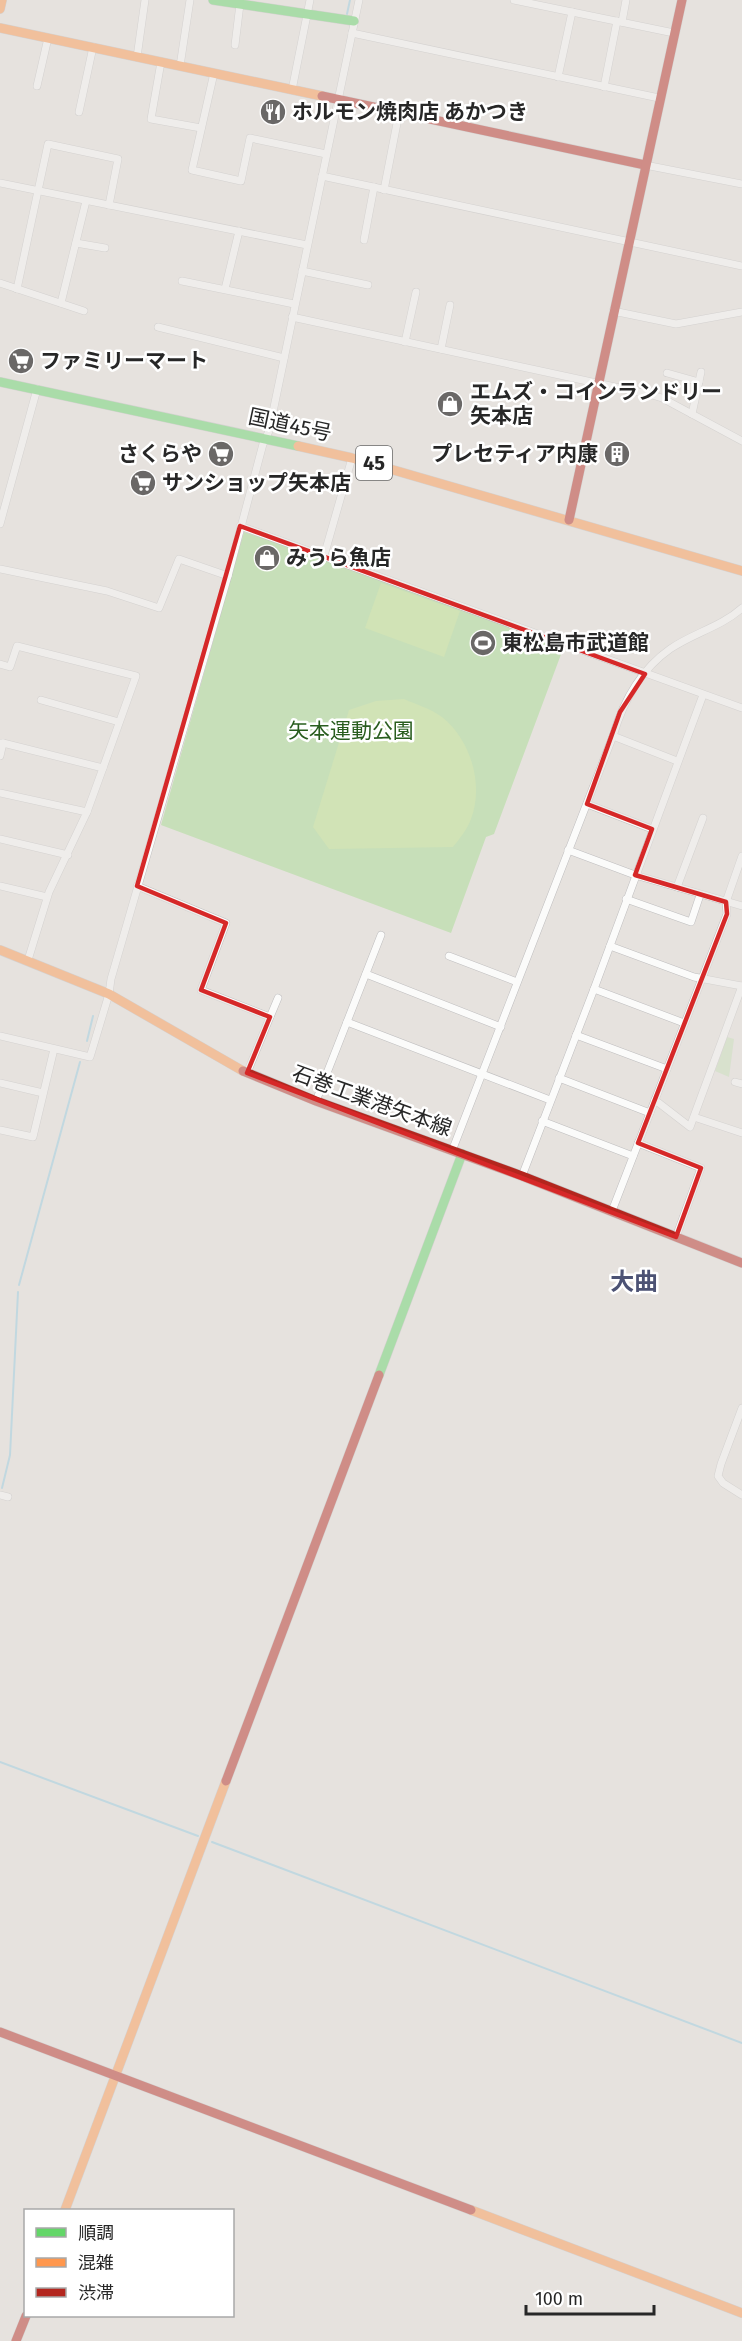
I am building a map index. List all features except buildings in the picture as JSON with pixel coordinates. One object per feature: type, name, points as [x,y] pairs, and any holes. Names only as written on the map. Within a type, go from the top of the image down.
[{"type":"main road","points":[[0,9],[2,0]]},
{"type":"main road","points":[[213,0],[354,21]]},
{"type":"main road","points":[[569,520],[682,0]]},
{"type":"main road","points":[[0,28],[645,165]]},
{"type":"main road","name":"国道45号","points":[[0,382],[352,458],[742,571]]},
{"type":"main road","name":"石巻工業港矢本線","points":[[0,950],[109,994],[247,1073],[316,1101],[522,1176],[742,1263]]},
{"type":"main road","points":[[66,2209],[462,1155]]},
{"type":"main road","points":[[0,2032],[742,2313]]},
{"type":"main road","points":[[16,2341],[26,2317]]},
{"type":"street","points":[[137,57],[145,0]]},
{"type":"street","points":[[180,66],[190,0]]},
{"type":"street","points":[[292,90],[310,0]]},
{"type":"street","points":[[0,1036],[90,1057],[266,438],[359,0]]},
{"type":"street","points":[[514,0],[674,33]]},
{"type":"street","points":[[604,87],[626,0]]},
{"type":"street","points":[[235,45],[240,4]]},
{"type":"street","points":[[558,77],[572,12]]},
{"type":"street","points":[[352,33],[659,98]]},
{"type":"street","points":[[38,86],[48,38]]},
{"type":"street","points":[[79,112],[93,48]]},
{"type":"street","points":[[161,62],[151,118],[201,128]]},
{"type":"street","points":[[213,73],[192,170],[242,180],[250,138],[326,154]]},
{"type":"street","points":[[384,190],[399,113]]},
{"type":"street","points":[[17,289],[48,144],[118,159],[109,205]]},
{"type":"street","points":[[645,165],[742,184]]},
{"type":"street","points":[[322,176],[742,266]]},
{"type":"street","points":[[0,183],[307,245]]},
{"type":"street","points":[[364,240],[374,187]]},
{"type":"street","points":[[61,303],[86,201]]},
{"type":"street","points":[[225,289],[239,231]]},
{"type":"street","points":[[76,243],[105,248]]},
{"type":"street","points":[[302,271],[368,285]]},
{"type":"street","points":[[182,281],[294,304]]},
{"type":"street","points":[[0,283],[84,311]]},
{"type":"street","points":[[405,342],[416,292]]},
{"type":"street","points":[[441,349],[450,305]]},
{"type":"street","points":[[613,311],[676,324],[742,312]]},
{"type":"street","points":[[292,317],[652,395],[742,441]]},
{"type":"street","points":[[158,327],[284,357]]},
{"type":"street","points":[[692,414],[701,372]]},
{"type":"street","points":[[666,373],[699,382]]},
{"type":"street","points":[[0,524],[37,389]]},
{"type":"street","points":[[324,556],[352,458]]},
{"type":"street","points":[[240,526],[742,708]]},
{"type":"street","points":[[0,568],[107,591],[159,608],[179,559],[228,576]]},
{"type":"street","points":[[452,1151],[625,702],[645,674],[670,649],[731,618],[742,608]]},
{"type":"street","points":[[0,664],[10,667],[16,646],[136,676],[87,812],[47,897],[28,960]]},
{"type":"street","points":[[522,1176],[703,695]]},
{"type":"street","points":[[41,700],[119,722]]},
{"type":"street","points":[[613,736],[677,761]]},
{"type":"street","points":[[0,756],[1,743],[103,768]]},
{"type":"street","points":[[0,793],[87,812]]},
{"type":"street","points":[[587,804],[652,829]]},
{"type":"street","points":[[678,887],[703,818]]},
{"type":"street","points":[[0,839],[68,855]]},
{"type":"street","points":[[568,850],[635,875],[742,906]]},
{"type":"street","points":[[612,1211],[727,914],[726,902],[742,856]]},
{"type":"street","points":[[0,886],[47,897]]},
{"type":"street","points":[[137,886],[226,923],[201,990],[270,1017]]},
{"type":"street","points":[[626,899],[690,922],[700,895]]},
{"type":"street","points":[[316,1101],[381,935]]},
{"type":"street","points":[[610,946],[694,977],[742,986],[690,1127],[655,1100]]},
{"type":"street","points":[[449,956],[517,982]]},
{"type":"street","points":[[366,974],[501,1027]]},
{"type":"street","points":[[594,989],[684,1023]]},
{"type":"street","points":[[247,1073],[278,998]]},
{"type":"street","points":[[347,1022],[550,1100]]},
{"type":"street","points":[[576,1035],[668,1069]]},
{"type":"street","points":[[0,1130],[33,1137],[54,1049]]},
{"type":"street","points":[[559,1078],[650,1113]]},
{"type":"street","points":[[0,1083],[43,1093]]},
{"type":"street","points":[[694,1117],[742,1133]]},
{"type":"street","points":[[542,1121],[633,1156]]},
{"type":"street","points":[[638,1143],[701,1168],[676,1237]]},
{"type":"street","points":[[742,1408],[718,1476],[723,1483],[742,1495]]},
{"type":"highlighted area","points":[[240,526],[645,674],[620,712],[587,804],[652,829],[635,875],[726,902],[727,914],[638,1143],[701,1168],[676,1237],[247,1073],[270,1017],[201,990],[226,923],[137,886]]},
{"type":"green space","name":"矢本運動公園","points":[[244,532],[381,577],[563,649],[494,834],[486,837],[451,933],[161,825]]},
{"type":"green space","points":[[381,583],[460,611],[444,657],[365,628]]},
{"type":"green space","points":[[404,699],[442,717],[461,738],[475,778],[475,806],[469,823],[453,847],[329,849],[313,827],[349,710],[376,701]]},
{"type":"green space","points":[[727,1037],[734,1039],[729,1077],[715,1071]]},
{"type":"waterway","points":[[347,14],[350,0]]},
{"type":"waterway","points":[[87,1041],[93,1016]]},
{"type":"waterway","points":[[19,1285],[80,1062]]},
{"type":"waterway","points":[[2,1488],[10,1455],[18,1292]]},
{"type":"waterway","points":[[0,1762],[198,1836]]},
{"type":"waterway","points":[[212,1842],[742,2043]]},
{"type":"traffic: fast","points":[[213,0],[354,21]]},
{"type":"traffic: fast","points":[[0,382],[298,446]]},
{"type":"traffic: fast","points":[[379,1375],[462,1154]]},
{"type":"traffic: slow","points":[[0,9],[2,0]]},
{"type":"traffic: slow","points":[[0,28],[322,96]]},
{"type":"traffic: slow","points":[[298,446],[352,458],[742,571]]},
{"type":"traffic: slow","points":[[0,950],[109,994],[243,1071]]},
{"type":"traffic: slow","points":[[65,2209],[226,1781]]},
{"type":"traffic: slow","points":[[471,2210],[742,2313]]},
{"type":"traffic: jam","points":[[569,520],[682,0]]},
{"type":"traffic: jam","points":[[322,96],[645,165]]},
{"type":"traffic: jam","points":[[243,1071],[316,1101],[522,1176],[742,1263]]},
{"type":"traffic: jam","points":[[226,1781],[379,1375]]},
{"type":"traffic: jam","points":[[0,2032],[471,2210]]},
{"type":"traffic: jam","points":[[16,2341],[26,2317]]},
{"type":"place","name":"ホルモン焼肉店 あかつき","points":[[273,112]]},
{"type":"place","name":"ファミリーマート","points":[[21,361]]},
{"type":"place","name":"エムズ・コインランドリー 矢本店","points":[[450,404]]},
{"type":"place","name":"さくらや","points":[[221,454]]},
{"type":"place","name":"プレセティア内康","points":[[617,454]]},
{"type":"place","name":"サンショップ矢本店","points":[[143,483]]},
{"type":"place","name":"みうら魚店","points":[[267,558]]},
{"type":"place","name":"東松島市武道館","points":[[483,643]]},
{"type":"district","name":"大曲","points":[[634,1282]]}]
